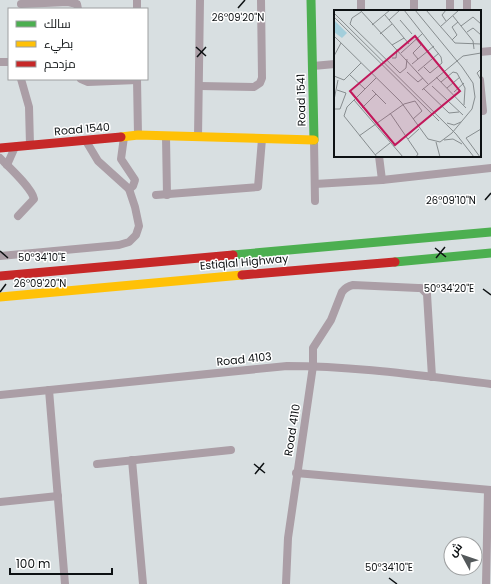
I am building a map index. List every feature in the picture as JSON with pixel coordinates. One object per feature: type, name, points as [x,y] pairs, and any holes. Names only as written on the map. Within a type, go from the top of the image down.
[{"type":"main road","name":"Road 1541","points":[[311,0],[314,140]]},
{"type":"main road","name":"Road 1540","points":[[0,148],[138,136],[314,140]]},
{"type":"main road","name":"Estiqlal Highway","points":[[0,276],[491,232]]},
{"type":"main road","name":"Estiqlal Highway","points":[[0,297],[491,253]]},
{"type":"street","points":[[198,137],[200,86],[200,0]]},
{"type":"street","points":[[200,86],[254,87],[260,83],[262,78],[261,0]]},
{"type":"street","points":[[21,4],[68,2],[77,4],[78,8]]},
{"type":"street","points":[[481,52],[491,51]]},
{"type":"street","points":[[313,66],[334,64]]},
{"type":"street","points":[[21,80],[29,108],[30,145]]},
{"type":"street","points":[[83,80],[88,82],[137,80],[138,136]]},
{"type":"street","points":[[481,86],[485,111]]},
{"type":"street","points":[[124,137],[121,159],[135,180],[133,186],[129,189]]},
{"type":"street","points":[[166,137],[167,194]]},
{"type":"street","points":[[95,155],[100,139]]},
{"type":"street","points":[[156,195],[258,187],[262,139]]},
{"type":"street","points":[[0,256],[119,245],[129,242],[136,235],[139,226],[129,189],[98,161],[86,140]]},
{"type":"street","name":"Road 1541","points":[[314,140],[315,200]]},
{"type":"street","points":[[7,165],[15,147]]},
{"type":"street","points":[[379,157],[382,180]]},
{"type":"street","points":[[0,158],[34,197],[34,199],[18,216]]},
{"type":"street","points":[[315,184],[382,180],[491,168]]},
{"type":"street","name":"Road 4110","points":[[286,584],[288,538],[296,473],[313,366],[313,348],[331,320],[344,288],[349,285],[353,285],[418,288],[425,290],[427,294],[432,377]]},
{"type":"street","name":"Road 4103","points":[[0,395],[287,366],[313,366],[491,384]]},
{"type":"street","points":[[49,390],[65,584]]},
{"type":"street","points":[[97,464],[231,450]]},
{"type":"street","points":[[132,460],[143,584]]},
{"type":"street","points":[[296,473],[489,490],[486,584]]},
{"type":"street","points":[[0,502],[58,496]]},
{"type":"traffic: fast","points":[[311,0],[314,140]]},
{"type":"traffic: fast","points":[[233,255],[491,232]]},
{"type":"traffic: fast","points":[[395,262],[491,253]]},
{"type":"traffic: slow","points":[[121,137],[138,135],[314,140]]},
{"type":"traffic: slow","points":[[0,297],[242,275]]},
{"type":"traffic: jam","points":[[0,148],[121,137]]},
{"type":"traffic: jam","points":[[0,276],[233,255]]},
{"type":"traffic: jam","points":[[242,275],[395,262]]}]
